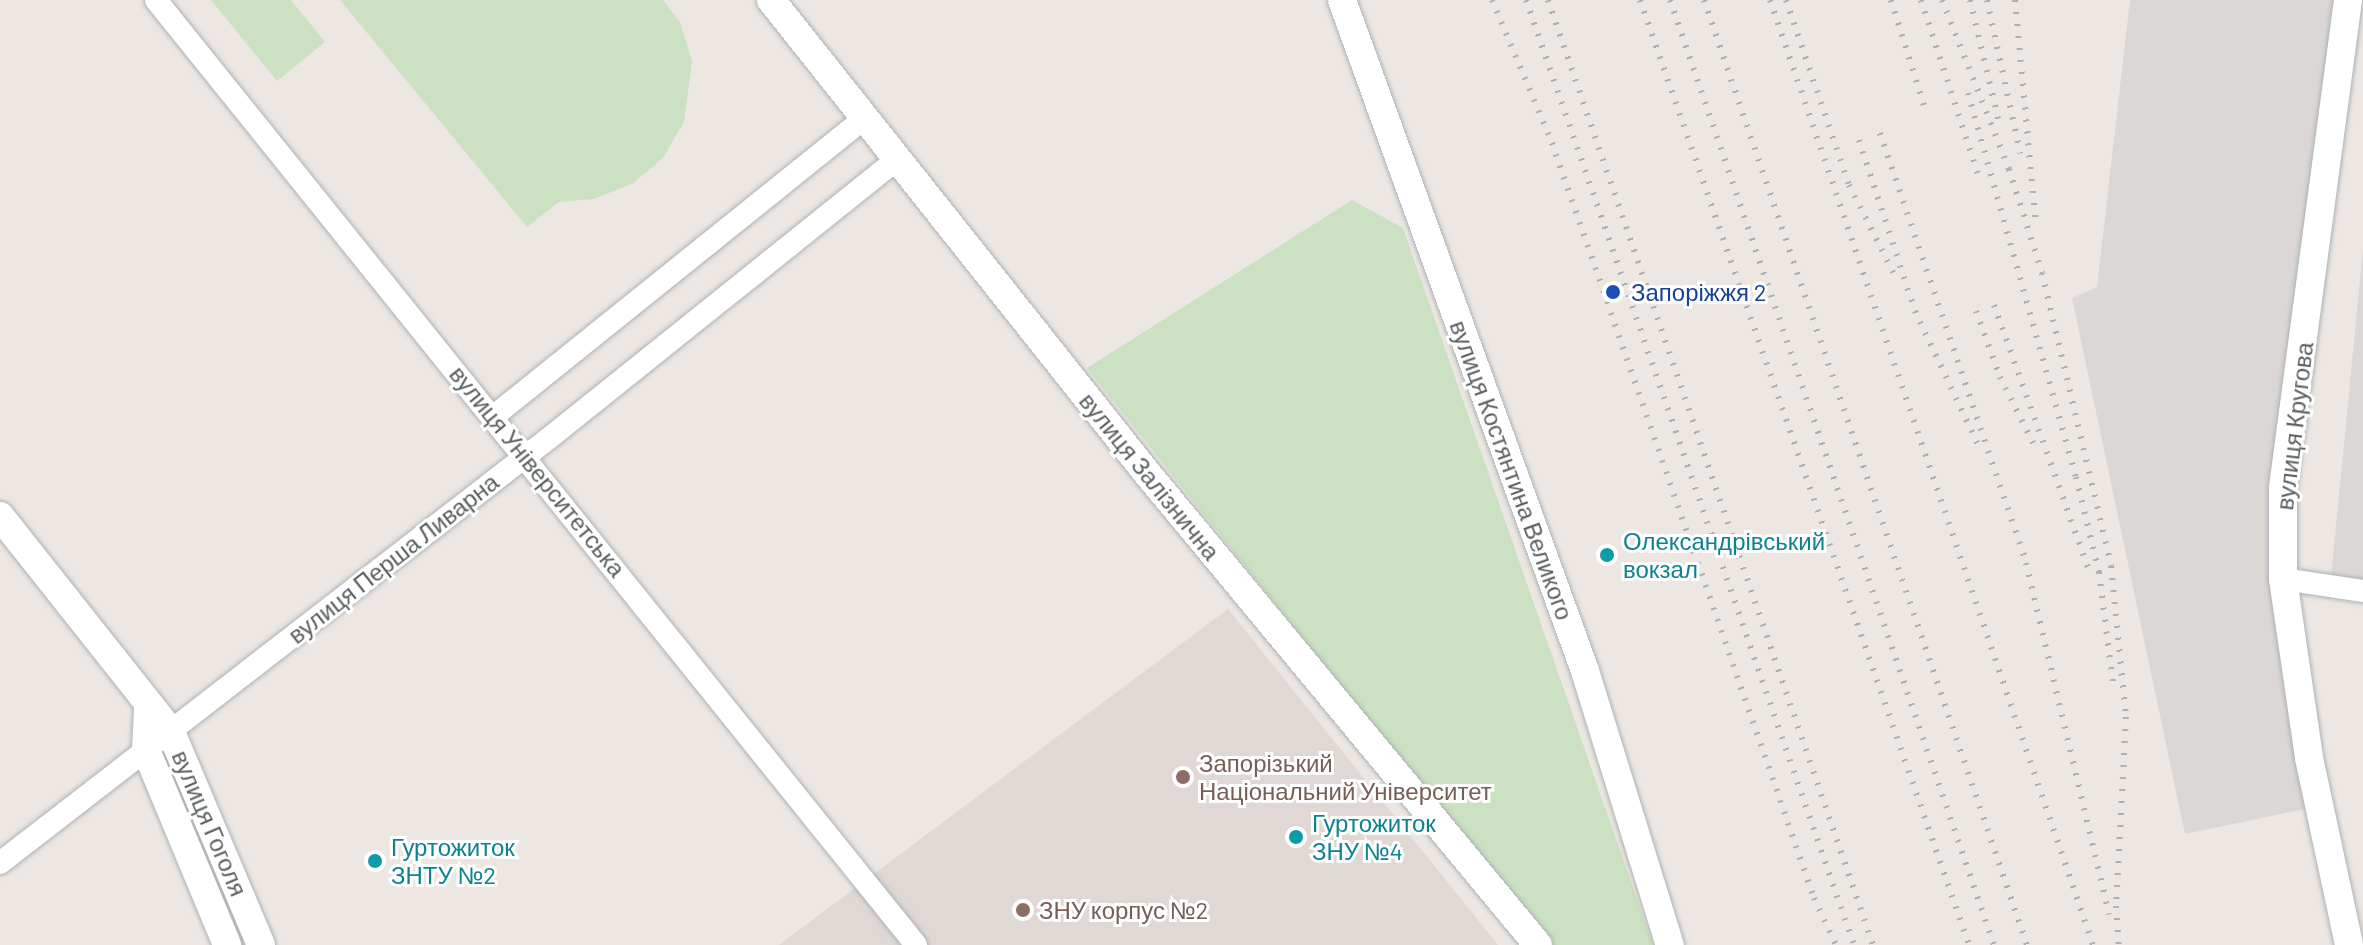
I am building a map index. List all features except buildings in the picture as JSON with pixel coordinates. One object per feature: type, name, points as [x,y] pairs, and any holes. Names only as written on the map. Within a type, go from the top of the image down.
[{"type":"street","name":"вулиця Університетська","points":[[156,0],[526,455],[916,945]]},
{"type":"street","name":"вулиця Залізнична","points":[[771,0],[896,160],[1538,945]]},
{"type":"street","name":"вулиця Костянтина Великого","points":[[1342,0],[1585,671],[1670,945]]},
{"type":"street","name":"вулиця Кругова","points":[[2348,0],[2283,488],[2283,579],[2309,758],[2349,945]]},
{"type":"street","points":[[494,416],[864,119]]},
{"type":"street","name":"вулиця Перша Ливарна","points":[[0,863],[526,455],[896,160]]},
{"type":"street","name":"вулиця Гоголя","points":[[0,516],[148,709],[171,732],[261,945]]},
{"type":"street","points":[[2283,579],[2363,591]]},
{"type":"street","name":"вулиця Гоголя","points":[[148,709],[146,750],[227,945]]},
{"type":"shaded area","points":[[2130,0],[2337,0],[2287,480],[2309,808],[2185,834],[2072,298],[2097,287]]},
{"type":"shaded area","points":[[2363,249],[2363,582],[2331,577]]},
{"type":"shaded area","name":"Запорізький Національний Університет","points":[[1228,609],[1498,945],[779,945]]},
{"type":"green space","points":[[211,0],[291,0],[325,42],[277,81]]},
{"type":"green space","points":[[340,0],[663,0],[680,22],[692,61],[684,122],[663,158],[632,184],[593,199],[559,202],[527,227]]},
{"type":"green space","points":[[1352,200],[1403,228],[1653,945],[1548,945],[1087,368]]},
{"type":"green space","points":[[180,777],[253,945],[239,945],[173,788]]},
{"type":"railway","points":[[1492,0],[1552,143],[1814,898],[1836,945]]},
{"type":"railway","points":[[1526,0],[1854,945]]},
{"type":"railway","points":[[1548,0],[1873,945]]},
{"type":"railway","points":[[1640,0],[1969,945]]},
{"type":"railway","points":[[1670,0],[1994,945]]},
{"type":"railway","points":[[1704,0],[2027,945]]},
{"type":"railway","points":[[1770,0],[2093,945]]},
{"type":"railway","points":[[1786,0],[1849,185],[1894,274]]},
{"type":"railway","points":[[1891,0],[1924,106]]},
{"type":"railway","points":[[1921,0],[1980,181]]},
{"type":"railway","points":[[1942,0],[2009,169],[2042,273],[2111,566],[2126,717],[2116,906],[2119,945]]},
{"type":"railway","points":[[1970,0],[1999,123]]},
{"type":"railway","points":[[1987,0],[2020,153]]},
{"type":"railway","points":[[2015,0],[2036,226]]},
{"type":"railway","points":[[1968,93],[2076,477],[2099,572],[2113,683]]},
{"type":"railway","points":[[1880,133],[2026,563],[2109,914]]},
{"type":"railway","points":[[1859,140],[1915,311],[1981,451]]},
{"type":"railway","points":[[1994,305],[2089,571]]},
{"type":"railway","points":[[1976,311],[2000,377],[2033,443]]},
{"type":"place","name":"Запоріжжя 2","points":[[1613,292]]},
{"type":"place","name":"Олександрівський вокзал","points":[[1607,555]]},
{"type":"place","name":"Запорізький Національний Університет","points":[[1183,777]]},
{"type":"place","name":"Гуртожиток ЗНУ №4","points":[[1296,837]]},
{"type":"place","name":"Гуртожиток ЗНТУ №2","points":[[375,861]]},
{"type":"place","name":"ЗНУ корпус №2","points":[[1023,910]]}]
